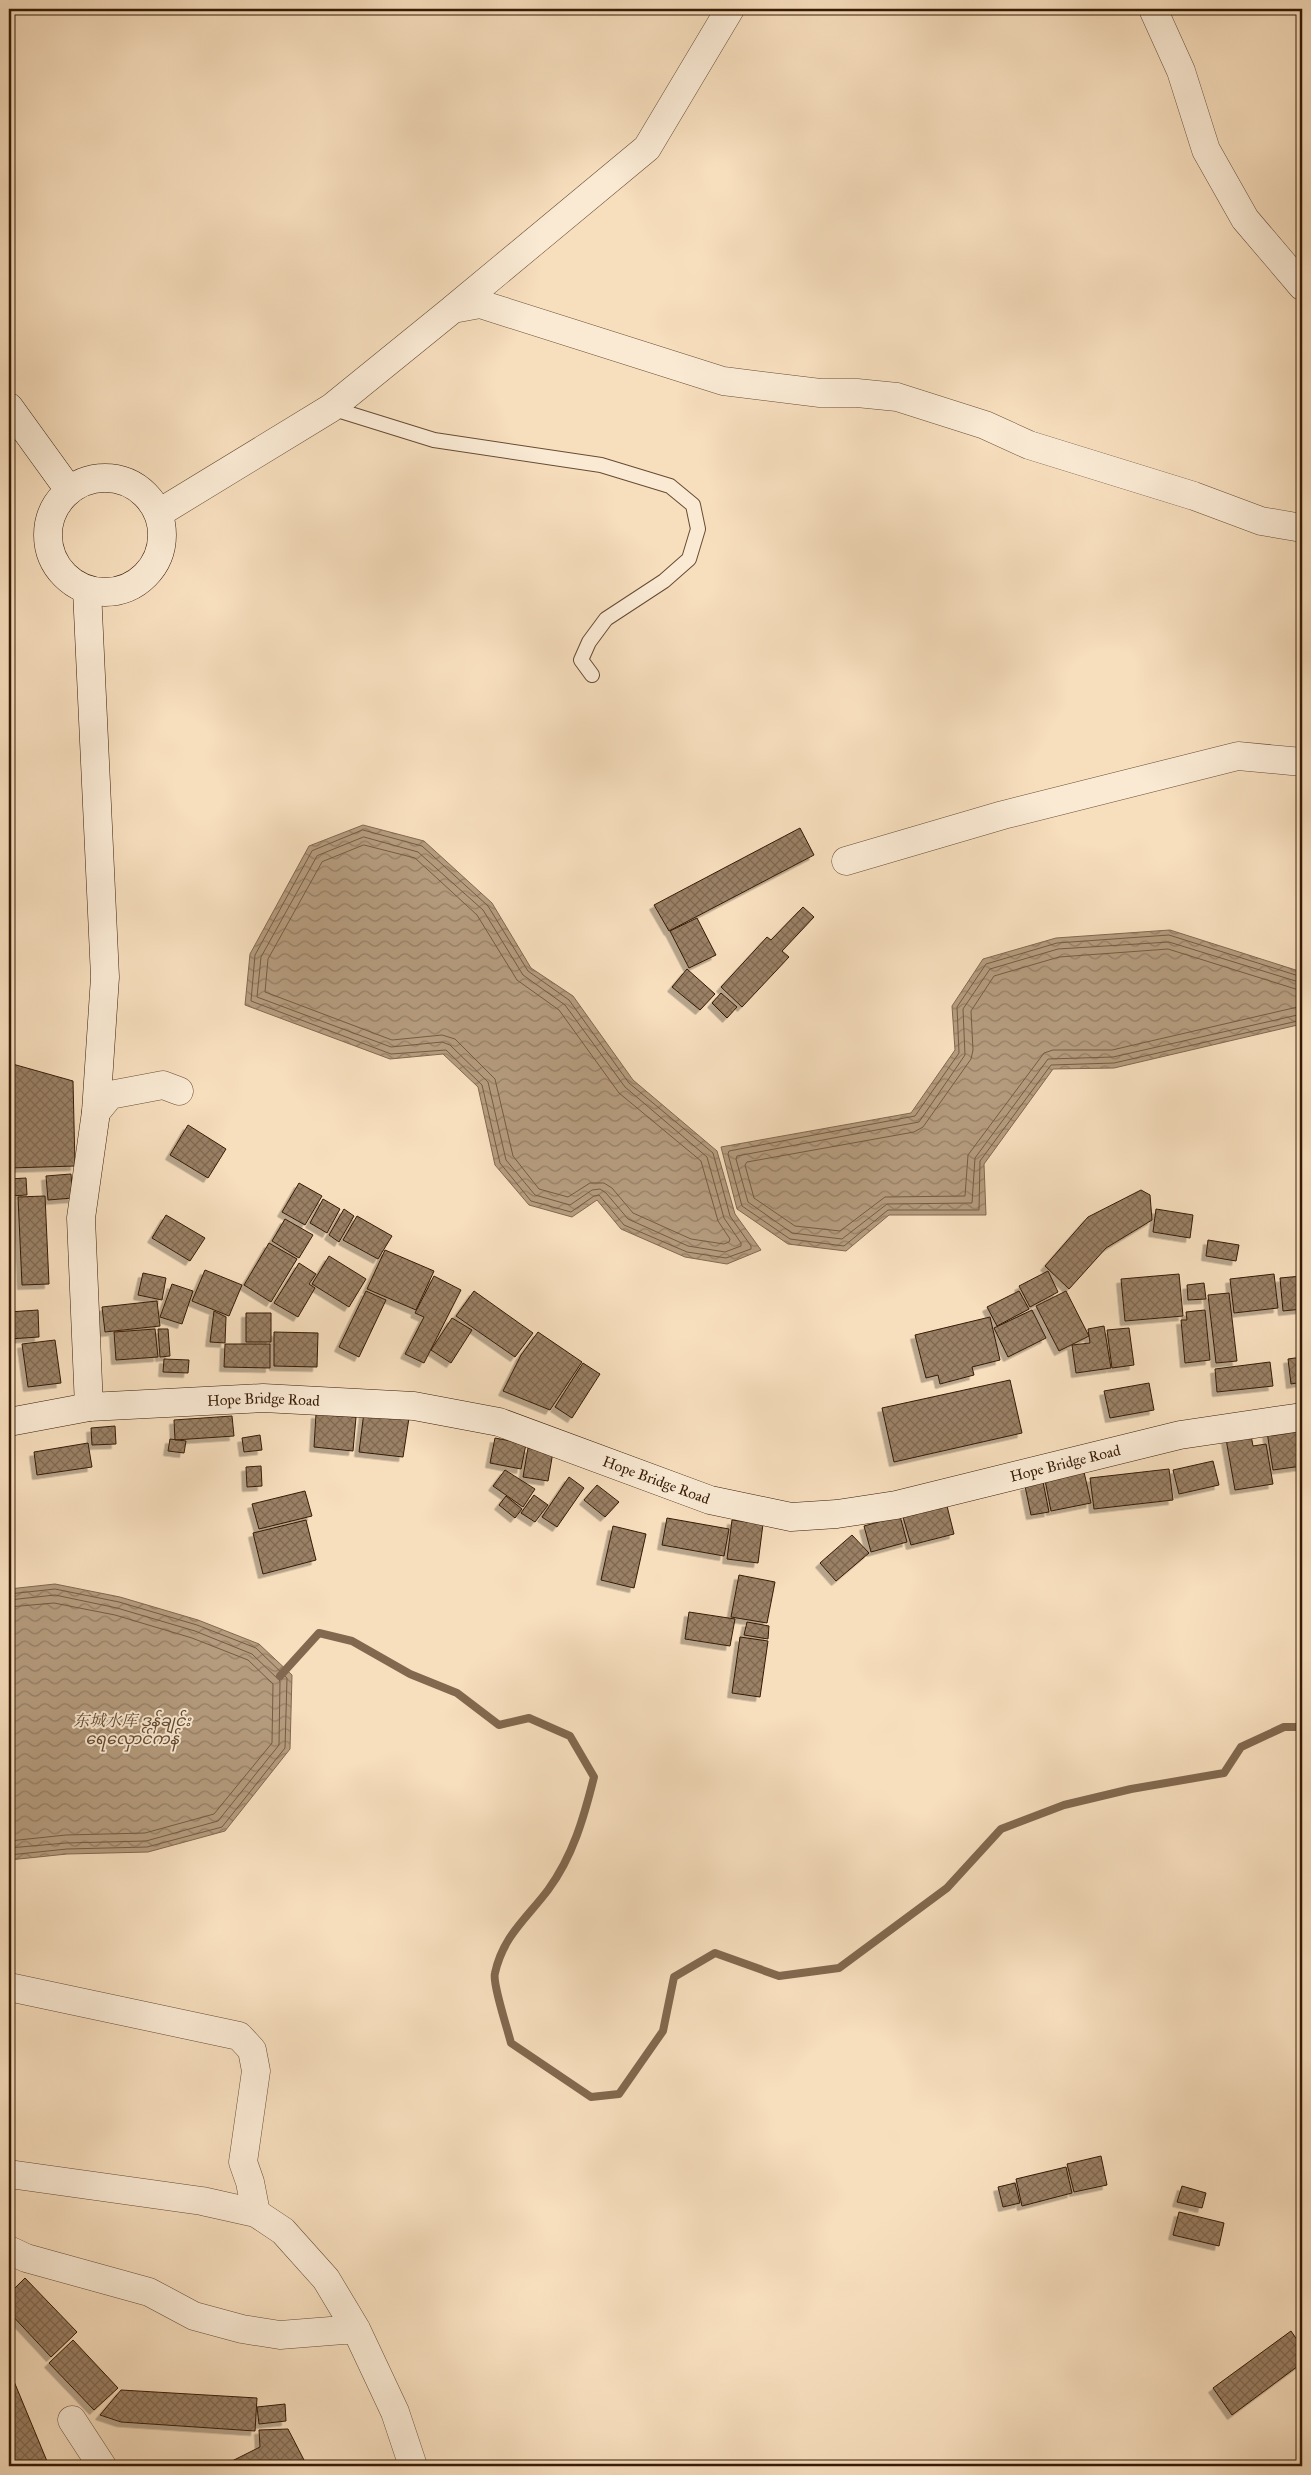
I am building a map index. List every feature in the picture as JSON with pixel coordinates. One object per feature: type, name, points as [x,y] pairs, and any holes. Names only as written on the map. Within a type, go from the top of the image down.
[{"type":"street","points":[[158,513],[331,408],[647,148],[730,9]]},
{"type":"street","points":[[1153,9],[1181,71],[1206,150],[1245,219],[1302,286]]},
{"type":"street","points":[[453,309],[480,304],[723,381],[820,393],[857,393],[897,397],[985,425],[1028,445],[1186,493],[1261,521],[1302,528]]},
{"type":"street","points":[[9,407],[70,490]]},
{"type":"street","points":[[96,478],[116,479],[134,485],[148,497],[158,513],[163,531],[161,550],[154,567],[141,581],[124,590],[105,593],[87,590],[70,582],[57,568],[49,550],[47,530],[52,512],[62,496],[78,484],[96,478]]},
{"type":"street","points":[[87,590],[105,977],[96,1112],[81,1218],[88,1407]]},
{"type":"street","points":[[846,861],[1003,815],[1238,756],[1302,762]]},
{"type":"street","points":[[96,1112],[110,1095],[163,1085],[178,1091]]},
{"type":"street","name":"Hope Bridge Road","points":[[9,1422],[88,1407],[263,1398],[414,1406],[499,1422],[710,1500],[792,1517],[837,1514],[896,1505],[1180,1435],[1302,1417]]},
{"type":"street","points":[[9,1986],[239,2036],[252,2050],[256,2071],[243,2162],[250,2182],[256,2213]]},
{"type":"street","points":[[9,2174],[202,2202],[256,2213],[283,2231],[326,2279],[356,2329],[395,2412],[413,2466]]},
{"type":"street","points":[[9,2250],[26,2258],[149,2292],[194,2316],[242,2329],[280,2335],[356,2329]]},
{"type":"street","points":[[72,2420],[102,2466]]},
{"type":"lane","points":[[331,408],[434,440],[601,465],[670,486],[693,505],[698,529],[688,560],[664,581],[606,619],[589,642],[581,660],[592,675]]},
{"type":"water","points":[[363,825],[424,841],[492,903],[531,968],[573,996],[633,1080],[717,1151],[735,1214],[761,1250],[727,1264],[685,1257],[621,1229],[597,1200],[572,1217],[529,1205],[495,1165],[478,1087],[443,1054],[390,1059],[245,1005],[250,954],[309,846]]},
{"type":"water","points":[[1170,930],[1302,972],[1302,1024],[1114,1068],[1053,1069],[984,1164],[986,1215],[889,1215],[846,1251],[788,1244],[737,1209],[721,1147],[911,1113],[955,1050],[952,1006],[983,959],[1056,938]]},
{"type":"water","name":"东城水库 ဒွန်ချင်း ရေလှောင်ကန်","points":[[55,1584],[120,1597],[198,1620],[259,1644],[292,1675],[290,1749],[225,1831],[148,1852],[67,1854],[9,1860],[9,1589]]},
{"type":"building","points":[[800,828],[814,855],[669,931],[654,905]]},
{"type":"building","points":[[803,907],[814,917],[782,951],[789,957],[742,1007],[721,987],[767,937],[771,940]]},
{"type":"building","points":[[697,918],[716,955],[689,968],[670,931]]},
{"type":"building","points":[[687,969],[715,994],[700,1010],[672,987]]},
{"type":"building","points":[[721,993],[737,1007],[727,1018],[712,1003]]},
{"type":"building","points":[[9,1063],[73,1081],[75,1166],[9,1168]]},
{"type":"building","points":[[188,1125],[226,1149],[208,1178],[170,1155]]},
{"type":"building","points":[[71,1174],[73,1198],[48,1200],[46,1176]]},
{"type":"building","points":[[26,1178],[27,1195],[9,1196],[9,1179]]},
{"type":"building","points":[[299,1183],[322,1196],[305,1225],[282,1212]]},
{"type":"building","points":[[1141,1190],[1150,1195],[1152,1220],[1106,1248],[1069,1289],[1045,1266],[1088,1217]]},
{"type":"building","points":[[45,1196],[49,1284],[22,1285],[18,1197]]},
{"type":"building","points":[[323,1199],[340,1209],[327,1233],[310,1223]]},
{"type":"building","points":[[344,1209],[354,1216],[339,1242],[329,1235]]},
{"type":"building","points":[[1156,1209],[1193,1215],[1190,1238],[1153,1232]]},
{"type":"building","points":[[166,1215],[205,1238],[190,1261],[152,1238]]},
{"type":"building","points":[[357,1216],[392,1236],[378,1259],[343,1240]]},
{"type":"building","points":[[285,1219],[313,1235],[299,1258],[272,1241]]},
{"type":"building","points":[[1208,1240],[1239,1245],[1236,1261],[1206,1256]]},
{"type":"building","points":[[269,1243],[297,1259],[271,1302],[244,1285]]},
{"type":"building","points":[[385,1250],[434,1271],[416,1310],[367,1289]]},
{"type":"building","points":[[329,1256],[366,1279],[349,1307],[312,1284]]},
{"type":"building","points":[[299,1263],[316,1274],[309,1284],[315,1288],[298,1317],[274,1303]]},
{"type":"building","points":[[205,1270],[242,1285],[229,1316],[192,1301]]},
{"type":"building","points":[[1048,1271],[1058,1292],[1030,1307],[1019,1286]]},
{"type":"building","points":[[143,1273],[166,1278],[162,1300],[138,1295]]},
{"type":"building","points":[[1179,1274],[1183,1316],[1125,1321],[1121,1279]]},
{"type":"building","points":[[1274,1274],[1278,1308],[1234,1313],[1230,1279]]},
{"type":"building","points":[[434,1276],[461,1290],[424,1363],[405,1354],[424,1317],[415,1313]]},
{"type":"building","points":[[1302,1276],[1302,1309],[1283,1311],[1280,1278]]},
{"type":"building","points":[[1204,1283],[1206,1299],[1188,1300],[1187,1285]]},
{"type":"building","points":[[172,1284],[193,1291],[182,1324],[160,1317]]},
{"type":"building","points":[[366,1291],[386,1300],[359,1357],[339,1347]]},
{"type":"building","points":[[474,1291],[533,1333],[515,1357],[456,1316]]},
{"type":"building","points":[[1019,1291],[1029,1309],[997,1326],[987,1307]]},
{"type":"building","points":[[1066,1291],[1089,1336],[1059,1351],[1036,1306]]},
{"type":"building","points":[[1229,1293],[1237,1361],[1216,1363],[1208,1295]]},
{"type":"building","points":[[157,1301],[160,1326],[105,1332],[102,1307]]},
{"type":"building","points":[[38,1310],[39,1337],[9,1339],[9,1312]]},
{"type":"building","points":[[1032,1310],[1046,1338],[1008,1357],[994,1328]]},
{"type":"building","points":[[1205,1310],[1210,1360],[1185,1363],[1181,1320],[1187,1320],[1186,1312]]},
{"type":"building","points":[[214,1311],[226,1317],[225,1343],[210,1342]]},
{"type":"building","points":[[246,1313],[271,1313],[271,1342],[246,1342]]},
{"type":"building","points":[[990,1317],[1000,1360],[972,1367],[974,1375],[940,1384],[938,1375],[926,1378],[915,1335]]},
{"type":"building","points":[[452,1318],[472,1330],[451,1363],[431,1350]]},
{"type":"building","points":[[1104,1326],[1111,1368],[1076,1373],[1072,1345],[1090,1343],[1088,1329]]},
{"type":"building","points":[[1129,1328],[1134,1365],[1112,1368],[1107,1330]]},
{"type":"building","points":[[155,1329],[158,1357],[116,1360],[114,1332]]},
{"type":"building","points":[[158,1329],[168,1329],[170,1356],[160,1357]]},
{"type":"building","points":[[274,1332],[318,1333],[317,1367],[274,1366]]},
{"type":"building","points":[[538,1332],[582,1362],[550,1410],[503,1391],[521,1355]]},
{"type":"building","points":[[55,1340],[61,1383],[28,1387],[22,1344]]},
{"type":"building","points":[[225,1344],[270,1344],[270,1368],[224,1367]]},
{"type":"building","points":[[1302,1357],[1302,1382],[1291,1384],[1288,1359]]},
{"type":"building","points":[[164,1359],[189,1360],[188,1373],[163,1372]]},
{"type":"building","points":[[1270,1362],[1273,1386],[1217,1392],[1215,1369]]},
{"type":"building","points":[[583,1363],[600,1374],[572,1418],[555,1407]]},
{"type":"building","points":[[1010,1380],[1022,1433],[894,1462],[882,1408]]},
{"type":"building","points":[[1149,1383],[1154,1410],[1110,1418],[1104,1391]]},
{"type":"building","points":[[364,1412],[409,1418],[403,1457],[359,1452]]},
{"type":"building","points":[[316,1414],[356,1417],[353,1451],[314,1447]]},
{"type":"building","points":[[232,1416],[234,1436],[175,1440],[174,1420]]},
{"type":"building","points":[[115,1426],[116,1444],[92,1445],[91,1428]]},
{"type":"building","points":[[1302,1426],[1302,1466],[1273,1470],[1267,1432]]},
{"type":"building","points":[[260,1435],[262,1450],[244,1452],[242,1438]]},
{"type":"building","points":[[1251,1435],[1253,1446],[1266,1444],[1273,1484],[1235,1490],[1226,1439]]},
{"type":"building","points":[[495,1438],[526,1444],[521,1469],[490,1463]]},
{"type":"building","points":[[170,1439],[186,1441],[184,1453],[168,1451]]},
{"type":"building","points":[[88,1443],[92,1467],[37,1475],[34,1452]]},
{"type":"building","points":[[528,1448],[553,1452],[548,1481],[523,1477]]},
{"type":"building","points":[[1213,1461],[1219,1485],[1179,1494],[1173,1470]]},
{"type":"building","points":[[261,1466],[262,1486],[247,1487],[246,1467]]},
{"type":"building","points":[[1169,1469],[1173,1500],[1094,1509],[1090,1478]]},
{"type":"building","points":[[505,1470],[535,1489],[523,1507],[493,1486]]},
{"type":"building","points":[[1084,1472],[1091,1503],[1051,1511],[1045,1480]]},
{"type":"building","points":[[569,1477],[584,1488],[557,1527],[542,1517]]},
{"type":"building","points":[[1043,1482],[1049,1512],[1031,1515],[1025,1486]]},
{"type":"building","points":[[597,1485],[619,1502],[605,1517],[584,1500]]},
{"type":"building","points":[[305,1491],[312,1516],[259,1529],[252,1504]]},
{"type":"building","points":[[534,1495],[548,1505],[535,1522],[521,1513]]},
{"type":"building","points":[[506,1496],[522,1509],[515,1518],[499,1505]]},
{"type":"building","points":[[947,1506],[954,1534],[911,1545],[903,1517]]},
{"type":"building","points":[[900,1516],[907,1542],[871,1552],[864,1526]]},
{"type":"building","points":[[667,1518],[729,1529],[724,1556],[662,1545]]},
{"type":"building","points":[[306,1520],[316,1560],[263,1574],[253,1533]]},
{"type":"building","points":[[732,1520],[763,1524],[758,1563],[727,1559]]},
{"type":"building","points":[[613,1526],[646,1534],[634,1588],[601,1580]]},
{"type":"building","points":[[852,1535],[869,1553],[836,1581],[820,1563]]},
{"type":"building","points":[[739,1575],[775,1582],[767,1623],[731,1617]]},
{"type":"building","points":[[689,1612],[735,1619],[730,1646],[685,1639]]},
{"type":"building","points":[[747,1622],[769,1626],[768,1639],[744,1635]]},
{"type":"building","points":[[740,1637],[768,1641],[760,1697],[732,1693]]},
{"type":"building","points":[[1101,2156],[1107,2185],[1074,2192],[1067,2164]]},
{"type":"building","points":[[1066,2167],[1072,2193],[1022,2206],[1016,2179]]},
{"type":"building","points":[[1015,2183],[1020,2203],[1003,2207],[998,2187]]},
{"type":"building","points":[[1182,2186],[1206,2193],[1202,2208],[1177,2202]]},
{"type":"building","points":[[1179,2212],[1224,2223],[1219,2246],[1173,2235]]},
{"type":"building","points":[[25,2278],[77,2332],[51,2357],[9,2312],[9,2294]]},
{"type":"building","points":[[1291,2331],[1302,2347],[1302,2363],[1232,2415],[1213,2388]]},
{"type":"building","points":[[73,2340],[118,2388],[94,2410],[49,2363]]},
{"type":"building","points":[[13,2379],[49,2466],[9,2466],[9,2381]]},
{"type":"building","points":[[121,2390],[257,2398],[255,2431],[121,2422],[100,2415]]},
{"type":"building","points":[[285,2404],[286,2421],[259,2424],[257,2407]]},
{"type":"building","points":[[288,2429],[304,2460],[292,2466],[222,2466],[260,2447],[259,2430]]},
{"type":"waterway","points":[[280,1676],[319,1633],[352,1641],[410,1674],[457,1693],[499,1725],[529,1718],[570,1736],[594,1777],[582,1821],[571,1850],[557,1877],[517,1928],[504,1948],[495,1978],[511,2043],[591,2097],[619,2094],[663,2031],[674,1977],[715,1953],[779,1976],[839,1968],[947,1888],[1001,1829],[1064,1805],[1131,1789],[1224,1773],[1241,1747],[1284,1727],[1302,1727]]}]
